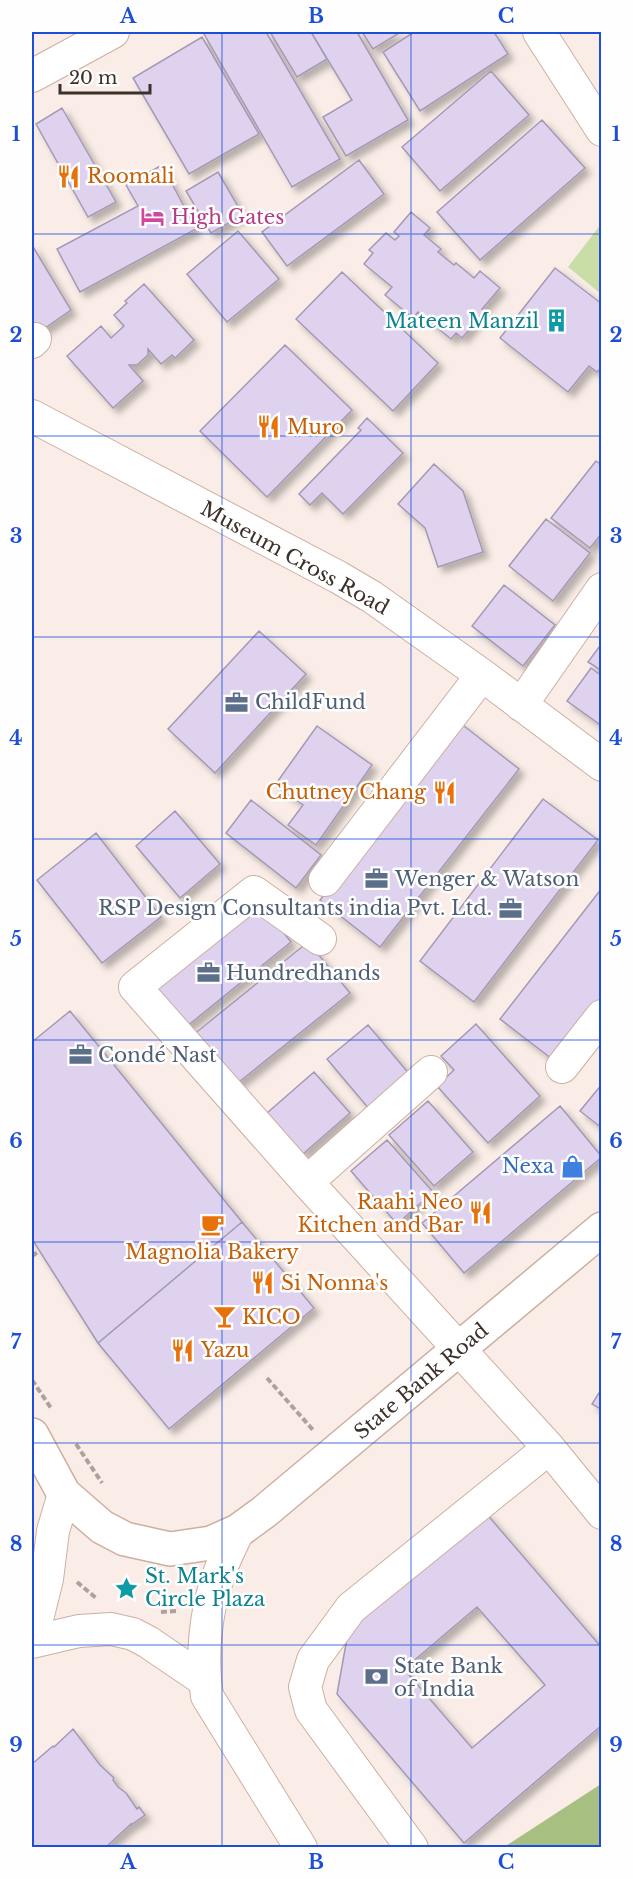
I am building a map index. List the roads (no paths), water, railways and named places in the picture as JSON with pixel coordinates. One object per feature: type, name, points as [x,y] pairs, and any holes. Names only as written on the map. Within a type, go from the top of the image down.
[{"type":"main road","name":"State Bank Road","points":[[64,1494],[102,1527],[125,1539],[153,1546],[170,1549],[211,1543],[238,1531],[602,1229]]},
{"type":"main road","points":[[44,1425],[64,1494]]},
{"type":"street","points":[[32,76],[113,32]]},
{"type":"street","points":[[539,32],[602,130]]},
{"type":"street","name":"Museum Cross Road","points":[[32,416],[372,597],[521,705],[599,757]]},
{"type":"street","points":[[521,705],[602,589]]},
{"type":"street","points":[[325,880],[482,675]]},
{"type":"street","points":[[320,939],[254,892],[135,987],[307,1182],[549,1448],[602,1513]]},
{"type":"street","points":[[562,1067],[602,1016]]},
{"type":"street","points":[[307,1182],[431,1072]]},
{"type":"street","points":[[412,1848],[311,1710],[305,1687],[313,1660],[351,1608],[549,1448]]},
{"type":"street","points":[[64,1494],[53,1531],[47,1579],[32,1641],[79,1631],[111,1629],[133,1634],[148,1642],[204,1680]]},
{"type":"street","points":[[238,1531],[217,1578],[209,1612],[204,1680],[207,1696],[301,1848]]},
{"type":"place","name":"Roomali","points":[[69,176]]},
{"type":"place","name":"High Gates","points":[[153,217]]},
{"type":"place","name":"Mateen Manzil","points":[[557,321]]},
{"type":"place","name":"Muro","points":[[269,427]]},
{"type":"place","name":"ChildFund","points":[[237,702]]},
{"type":"place","name":"Chutney Chang","points":[[444,792]]},
{"type":"place","name":"Wenger & Watson","points":[[377,879]]},
{"type":"place","name":"RSP Design Consultants india Pvt. Ltd.","points":[[510,908]]},
{"type":"place","name":"Hundredhands","points":[[208,973]]},
{"type":"place","name":"Condé Nast","points":[[80,1055]]},
{"type":"place","name":"Nexa","points":[[572,1166]]},
{"type":"place","name":"Raahi Neo Kitchen and Bar","points":[[481,1213]]},
{"type":"place","name":"Magnolia Bakery","points":[[212,1224]]},
{"type":"place","name":"Si Nonna's","points":[[263,1283]]},
{"type":"place","name":"KICO","points":[[224,1317]]},
{"type":"place","name":"Yazu","points":[[183,1350]]},
{"type":"place","name":"St. Mark's Circle Plaza","points":[[127,1588]]},
{"type":"place","name":"State Bank of India","points":[[376,1677]]}]
